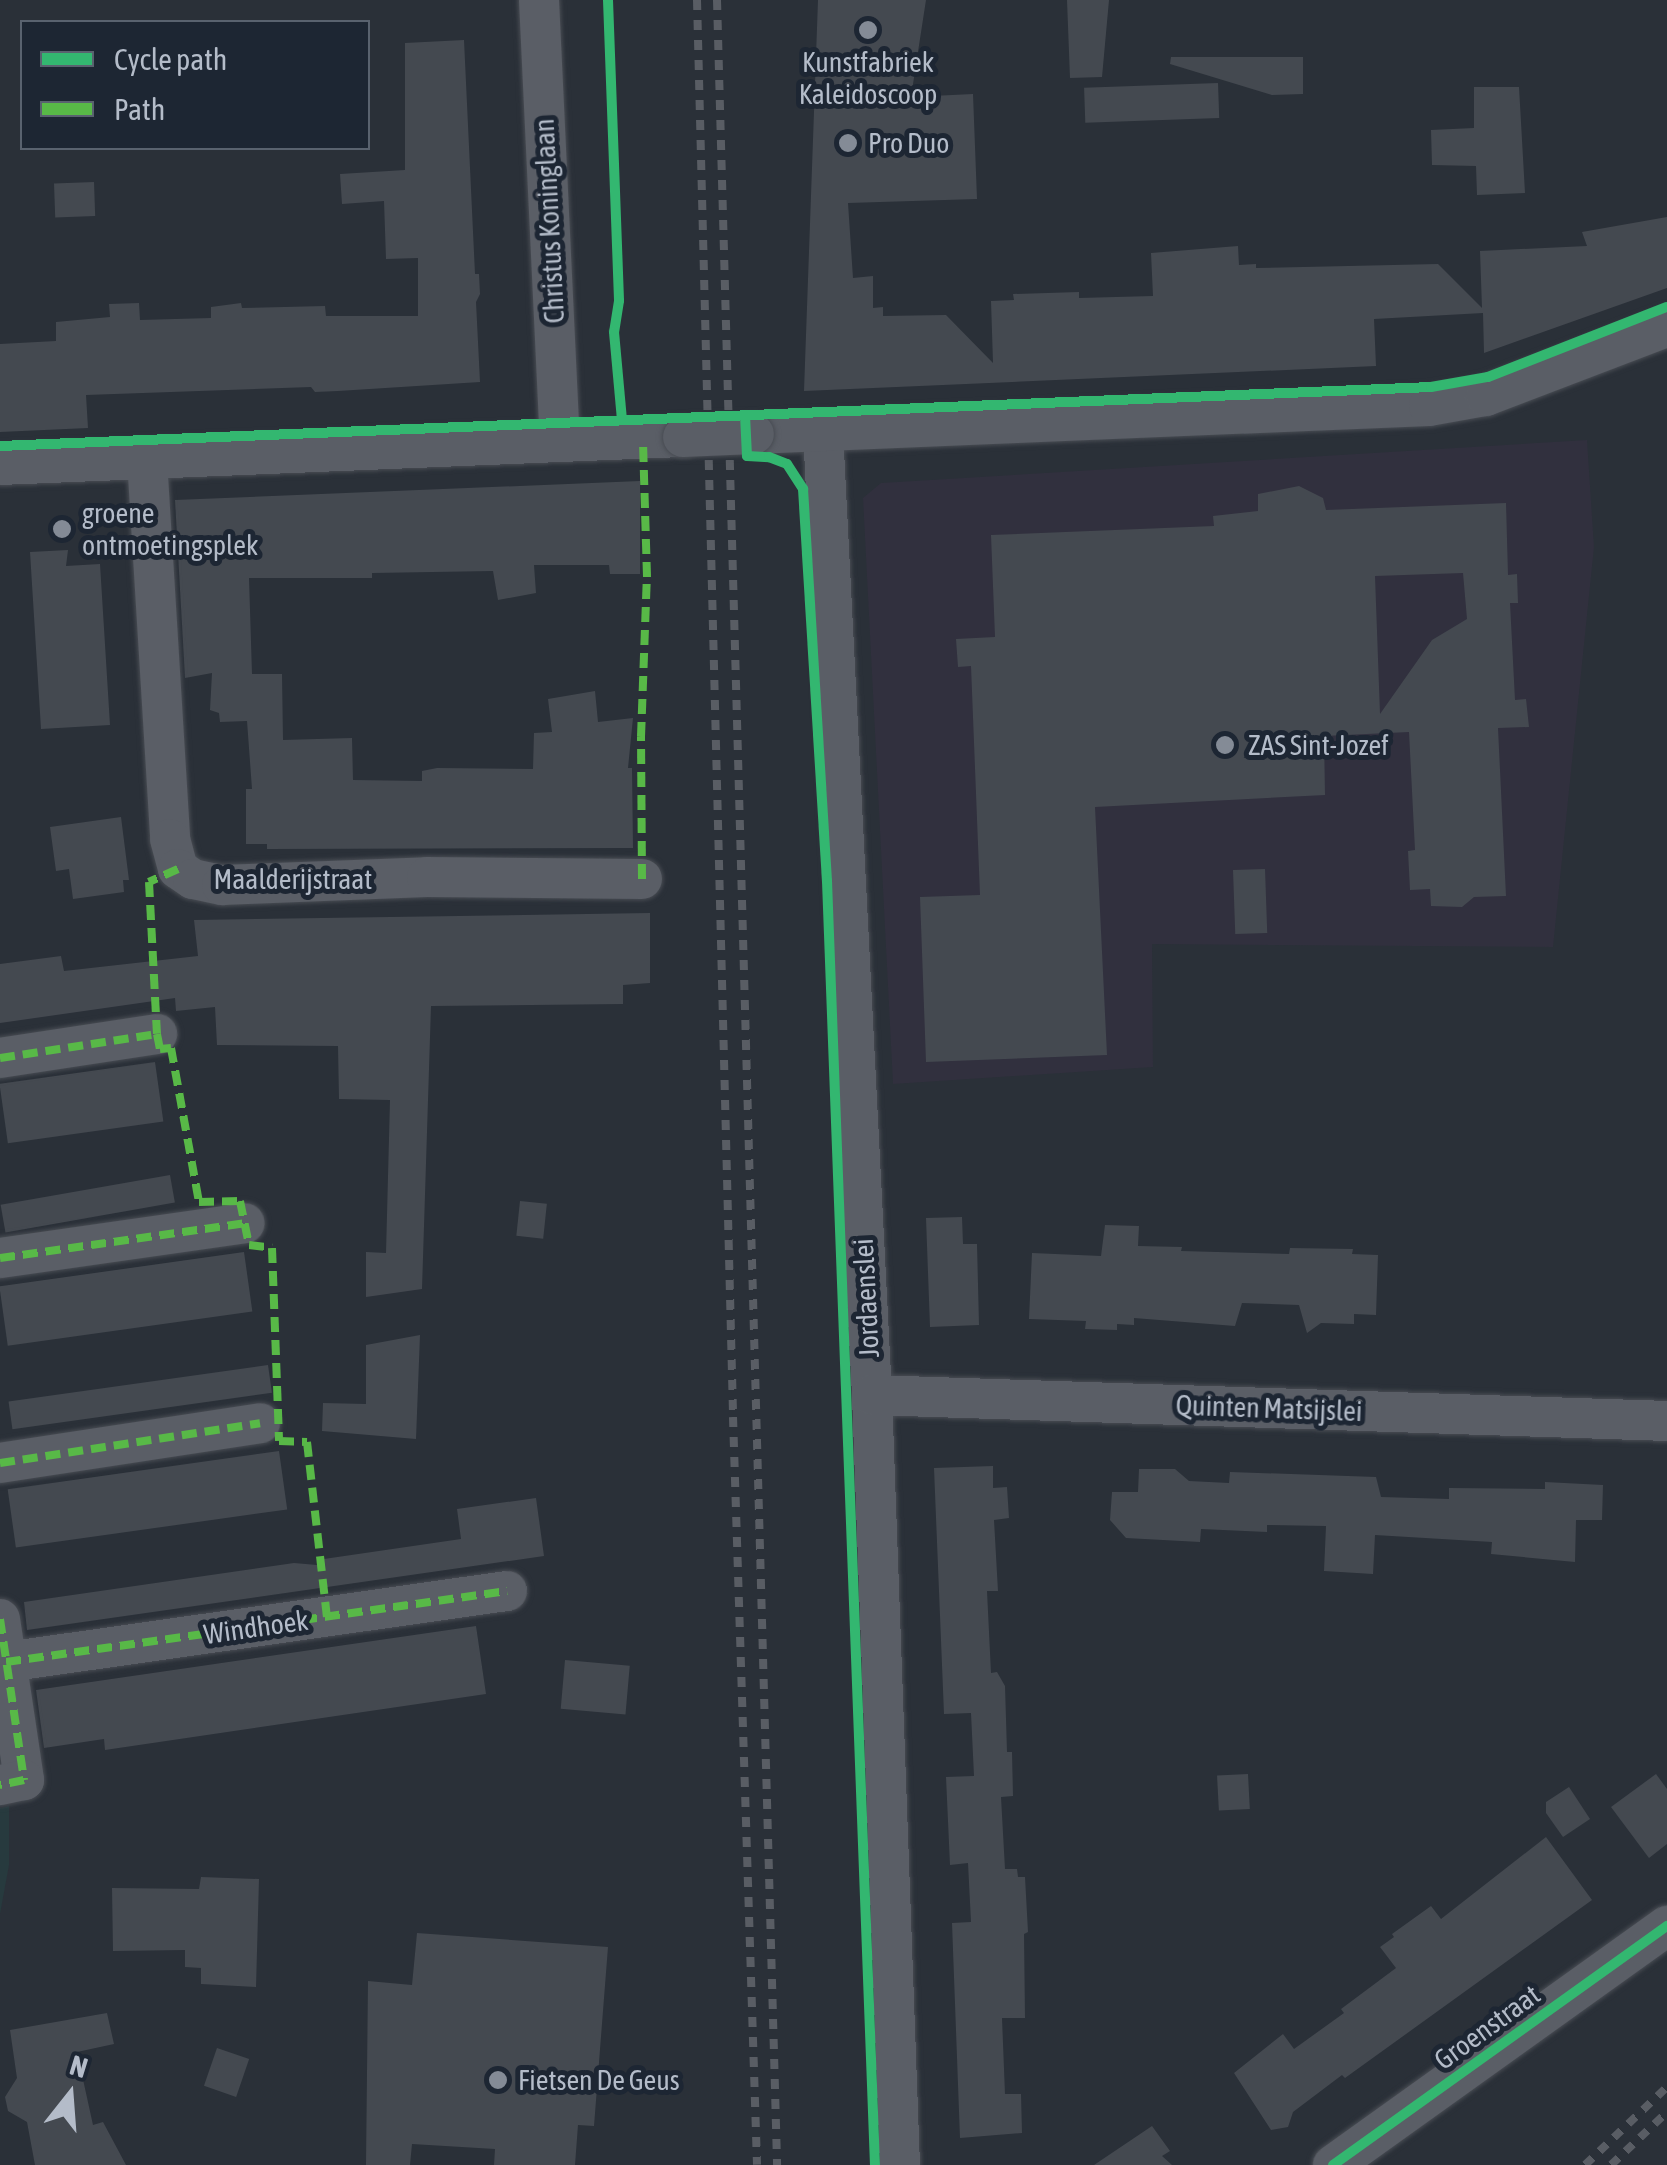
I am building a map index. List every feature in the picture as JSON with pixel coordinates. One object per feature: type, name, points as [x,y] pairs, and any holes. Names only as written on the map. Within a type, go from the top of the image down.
[{"type":"street","name":"Christus Koninglaan","points":[[538,0],[560,442]]},
{"type":"street","points":[[0,465],[1444,404],[1486,396],[1667,327]]},
{"type":"street","name":"Jordaenslei","points":[[823,431],[872,1395],[900,2165]]},
{"type":"street","name":"Maalderijstraat","points":[[147,459],[170,838],[178,869],[193,879],[222,884],[428,877],[642,879]]},
{"type":"street","points":[[0,1058],[157,1034]]},
{"type":"street","points":[[0,1258],[244,1223]]},
{"type":"street","name":"Quinten Matsijslei","points":[[872,1395],[1667,1421]]},
{"type":"street","points":[[0,1463],[260,1424]]},
{"type":"street","name":"Windhoek","points":[[6,1662],[507,1591]]},
{"type":"street","points":[[0,1619],[24,1780],[0,1785]]},
{"type":"street","name":"Groenstraat","points":[[1333,2165],[1667,1926]]},
{"type":"shaded area","name":"ZAS Sint-Jozef","points":[[1587,440],[1594,547],[1553,947],[1152,944],[1153,1067],[893,1084],[863,498],[881,483]]},
{"type":"green space","points":[[9,1806],[9,1865],[0,1914],[0,1808]]},
{"type":"building","points":[[818,0],[926,0],[911,97],[973,94],[977,199],[848,203],[853,278],[873,276],[873,308],[883,307],[883,316],[946,315],[993,363],[991,301],[1014,300],[1013,294],[1079,292],[1079,298],[1153,296],[1151,253],[1238,246],[1239,265],[1256,264],[1256,268],[1438,264],[1482,308],[1480,251],[1587,246],[1582,232],[1667,217],[1667,288],[1484,353],[1483,313],[1374,319],[1376,366],[804,391]]},
{"type":"building","points":[[1067,0],[1109,0],[1102,77],[1070,78]]},
{"type":"building","points":[[464,40],[475,274],[479,274],[480,294],[476,302],[480,382],[315,392],[311,387],[86,395],[88,428],[0,432],[0,344],[56,341],[56,322],[110,317],[109,304],[139,303],[140,320],[211,318],[211,307],[241,303],[242,308],[325,306],[326,316],[418,316],[418,258],[386,259],[384,201],[342,204],[340,174],[405,170],[405,43]]},
{"type":"building","points":[[1171,57],[1303,57],[1303,94],[1272,95],[1170,64]]},
{"type":"building","points":[[1218,83],[1219,118],[1085,123],[1084,88]]},
{"type":"building","points":[[1474,87],[1519,87],[1525,193],[1477,195],[1476,166],[1432,165],[1431,130],[1474,128]]},
{"type":"building","points":[[94,182],[95,216],[55,217],[54,183]]},
{"type":"building","points":[[640,481],[640,574],[610,574],[609,565],[534,565],[536,593],[498,600],[493,571],[372,573],[372,578],[249,578],[252,674],[282,674],[283,740],[352,738],[353,780],[422,781],[422,771],[437,768],[533,769],[534,733],[552,732],[548,699],[595,691],[598,722],[633,718],[628,768],[632,768],[633,848],[267,849],[267,844],[246,844],[246,789],[252,789],[247,721],[220,722],[219,713],[210,710],[212,673],[185,678],[175,500]]},
{"type":"building","name":"ZAS Sint-Jozef","points":[[1299,486],[1323,498],[1326,510],[1506,503],[1508,575],[1517,574],[1518,603],[1510,603],[1515,700],[1526,699],[1529,727],[1498,728],[1506,896],[1474,897],[1462,907],[1431,906],[1430,889],[1410,890],[1408,851],[1415,850],[1409,732],[1324,736],[1325,795],[1095,807],[1107,1055],[926,1062],[920,897],[980,895],[971,666],[958,667],[956,639],[995,637],[991,535],[1214,526],[1213,516],[1258,511],[1258,494]],"holes":[[[1463,573],[1467,619],[1432,640],[1380,714],[1375,576]]]},
{"type":"building","points":[[68,550],[66,566],[100,564],[110,725],[41,729],[30,552]]},
{"type":"building","points":[[121,817],[129,880],[123,880],[124,892],[73,899],[69,869],[56,871],[50,827]]},
{"type":"building","points":[[1265,869],[1267,933],[1235,934],[1233,870]]},
{"type":"building","points":[[650,913],[650,983],[623,985],[623,1004],[431,1006],[422,1289],[366,1297],[366,1252],[386,1253],[390,1100],[339,1099],[338,1046],[217,1045],[215,1007],[176,1011],[175,998],[0,1023],[0,964],[61,956],[64,971],[198,956],[194,920]]},
{"type":"building","points":[[155,1062],[163,1121],[8,1143],[0,1084]]},
{"type":"building","points":[[170,1175],[175,1203],[5,1232],[1,1205]]},
{"type":"building","points":[[520,1201],[547,1204],[543,1239],[516,1236]]},
{"type":"building","points":[[962,1217],[963,1244],[977,1244],[979,1325],[930,1327],[926,1218]]},
{"type":"building","points":[[1105,1225],[1139,1226],[1138,1246],[1182,1247],[1181,1251],[1289,1254],[1290,1248],[1353,1249],[1352,1254],[1378,1255],[1376,1315],[1354,1314],[1354,1324],[1321,1323],[1307,1333],[1299,1305],[1242,1303],[1235,1326],[1134,1318],[1134,1325],[1117,1324],[1117,1330],[1085,1329],[1086,1321],[1029,1319],[1032,1253],[1101,1256]]},
{"type":"building","points":[[244,1252],[252,1311],[8,1346],[0,1286]]},
{"type":"building","points":[[420,1335],[416,1439],[322,1431],[323,1403],[366,1404],[366,1345]]},
{"type":"building","points":[[268,1365],[272,1393],[12,1429],[9,1401]]},
{"type":"building","points":[[279,1451],[287,1509],[16,1548],[8,1489]]},
{"type":"building","points":[[993,1466],[993,1488],[1007,1487],[1009,1518],[994,1520],[998,1591],[987,1591],[991,1673],[997,1672],[1005,1686],[1007,1752],[1012,1752],[1013,1796],[1001,1797],[1005,1869],[1017,1869],[1018,1877],[1025,1877],[1028,1932],[1024,1934],[1025,2018],[1002,2018],[1005,2094],[1021,2094],[1022,2133],[960,2138],[952,1923],[971,1922],[968,1863],[950,1865],[946,1777],[974,1776],[971,1713],[944,1714],[934,1468]]},
{"type":"building","points":[[1139,1469],[1175,1469],[1189,1481],[1229,1483],[1230,1472],[1376,1477],[1381,1497],[1449,1499],[1449,1488],[1545,1489],[1545,1482],[1603,1485],[1602,1520],[1576,1520],[1575,1562],[1491,1554],[1492,1542],[1375,1535],[1373,1574],[1324,1571],[1326,1526],[1267,1525],[1267,1532],[1201,1529],[1200,1542],[1126,1538],[1110,1520],[1112,1492],[1138,1492]]},
{"type":"building","points":[[536,1498],[544,1556],[27,1630],[24,1602],[294,1563],[317,1565],[317,1560],[461,1539],[457,1509]]},
{"type":"building","points":[[476,1626],[486,1694],[105,1750],[104,1739],[44,1748],[36,1690]]},
{"type":"building","points":[[565,1660],[630,1666],[625,1714],[561,1709]]},
{"type":"building","points":[[1248,1774],[1250,1809],[1219,1811],[1217,1776]]},
{"type":"building","points":[[1656,1774],[1667,1789],[1667,1844],[1649,1858],[1611,1807]]},
{"type":"building","points":[[1569,1787],[1590,1819],[1563,1837],[1546,1813],[1546,1802]]},
{"type":"building","points":[[1546,1837],[1592,1900],[1345,2078],[1342,2075],[1293,2112],[1288,2127],[1271,2130],[1234,2073],[1283,2034],[1294,2049],[1344,2013],[1341,2009],[1396,1968],[1380,1947],[1394,1937],[1392,1934],[1431,1906],[1441,1919]]},
{"type":"building","points":[[201,1877],[259,1879],[256,1987],[201,1984],[201,1968],[185,1967],[185,1950],[113,1951],[112,1888],[199,1889]]},
{"type":"building","points":[[417,1933],[608,1947],[594,2126],[578,2125],[575,2165],[494,2165],[495,2149],[412,2144],[410,2165],[366,2165],[368,1981],[412,1985]]},
{"type":"building","points":[[107,2013],[114,2044],[77,2052],[93,2125],[103,2122],[126,2165],[35,2165],[27,2122],[8,2111],[5,2097],[17,2078],[10,2030]]},
{"type":"building","points":[[217,2048],[249,2059],[236,2097],[204,2086]]},
{"type":"building","points":[[1152,2126],[1170,2151],[1162,2156],[1172,2165],[1094,2165]]},
{"type":"railway","points":[[697,0],[733,1417],[757,2165]]},
{"type":"railway","points":[[717,0],[777,2165]]},
{"type":"railway","points":[[1585,2165],[1667,2087]]},
{"type":"railway","points":[[1611,2165],[1667,2112]]},
{"type":"marked path","points":[[642,879],[641,737],[647,577],[643,439]]},
{"type":"marked path","points":[[178,869],[149,882],[157,1034],[160,1049],[171,1048],[199,1202],[240,1201],[249,1245],[272,1248],[279,1441],[307,1442],[327,1617]]},
{"type":"marked path","points":[[0,1058],[157,1034]]},
{"type":"marked path","points":[[0,1258],[245,1223]]},
{"type":"marked path","points":[[0,1463],[260,1423]]},
{"type":"marked path","points":[[6,1662],[507,1591]]},
{"type":"marked path","points":[[0,1619],[24,1780],[0,1785]]},
{"type":"cycle path","points":[[608,0],[619,301],[614,332],[622,420]]},
{"type":"cycle path","points":[[0,446],[1431,387],[1488,377],[1667,307]]},
{"type":"cycle path","points":[[745,415],[747,456],[769,457],[787,464],[803,489],[827,881],[875,2165]]},
{"type":"cycle path","points":[[1333,2165],[1667,1926]]},
{"type":"place","name":"Kunstfabriek Kaleidoscoop","points":[[868,30]]},
{"type":"place","name":"Pro Duo","points":[[848,143]]},
{"type":"place","name":"groene ontmoetingsplek","points":[[62,529]]},
{"type":"place","name":"ZAS Sint-Jozef","points":[[1225,745]]},
{"type":"place","name":"Fietsen De Geus","points":[[498,2080]]}]
